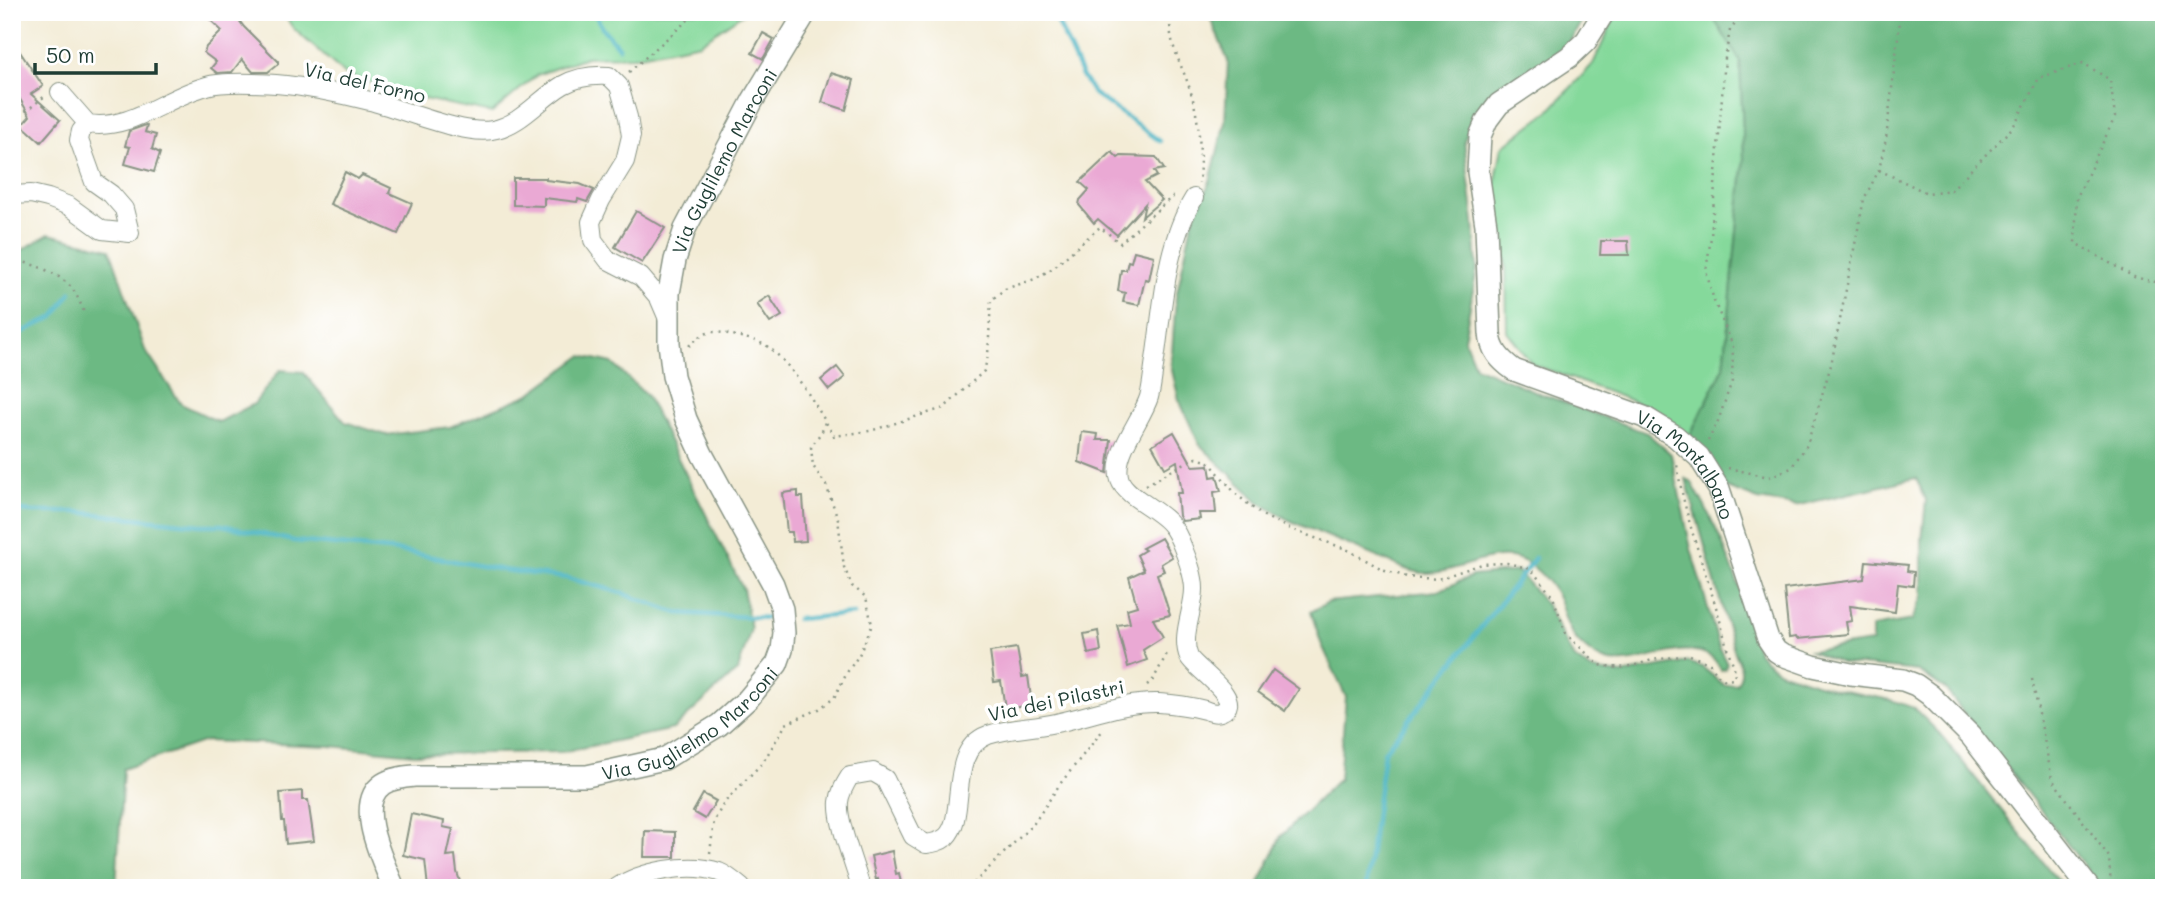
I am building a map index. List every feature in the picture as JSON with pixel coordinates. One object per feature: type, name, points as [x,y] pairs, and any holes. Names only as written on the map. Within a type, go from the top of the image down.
[{"type":"street","name":"Via Guglilemo Marconi","points":[[671,363],[669,293],[675,260],[685,229],[753,100],[806,12]]},
{"type":"street","name":"Via Montalbano","points":[[1604,12],[1586,41],[1569,57],[1499,104],[1487,120],[1480,136],[1478,172],[1486,225],[1490,341],[1499,357],[1514,370],[1644,417],[1675,436],[1704,464],[1719,489],[1768,639],[1776,651],[1813,666],[1903,680],[1930,695],[1971,736],[2089,888]]},
{"type":"street","name":"Via del Forno","points":[[88,124],[103,126],[129,119],[210,85],[276,84],[368,100],[467,130],[492,131],[520,119],[565,84],[591,75],[609,76],[618,86]]},
{"type":"street","points":[[618,86],[631,136],[625,161],[591,222],[593,240],[608,260],[640,277],[659,298],[668,319]]},
{"type":"street","points":[[12,195],[32,194],[48,198],[69,205],[102,230],[130,233],[124,209],[111,194],[94,182],[79,140],[81,131],[88,124],[60,92]]},
{"type":"street","points":[[1122,484],[1118,466],[1149,397],[1168,268],[1182,217],[1194,198]]},
{"type":"street","name":"Via Guglielmo Marconi","points":[[394,888],[372,833],[370,811],[373,797],[381,785],[396,778],[415,776],[587,776],[664,759],[719,725],[748,699],[777,664],[784,633],[782,609],[773,584],[691,430],[671,363]]},
{"type":"street","name":"Via dei Pilastri","points":[[861,888],[841,822],[839,803],[843,787],[850,776],[873,772],[885,779],[913,836],[926,844],[935,843],[944,839],[951,831],[962,768],[974,743],[984,736],[1054,724],[1143,702],[1184,704],[1217,713],[1227,706],[1228,699],[1222,690],[1189,657],[1187,644],[1194,589],[1191,569],[1182,546],[1170,524],[1122,484]]},
{"type":"street","points":[[616,888],[650,874],[700,868],[721,873],[742,888]]},
{"type":"path","points":[[618,86],[633,67],[698,12]]},
{"type":"path","points":[[671,363],[703,334],[716,332],[763,344],[778,356],[797,380],[834,436],[870,431],[944,408],[984,371],[988,356],[991,300],[1004,289],[1035,279],[1053,268],[1100,227],[1120,243],[1172,197],[1194,198],[1199,184],[1200,144],[1191,94],[1172,45],[1171,12]]},
{"type":"path","points":[[1745,12],[1730,30],[1725,58],[1706,271],[1714,302],[1733,346],[1732,381],[1704,464],[1769,477],[1791,468],[1807,445],[1831,365],[1864,199],[1879,170],[1886,139],[1901,12]]},
{"type":"path","points":[[1879,170],[1927,193],[1951,190],[2013,127],[2039,78],[2083,63],[2110,80],[2115,117],[2077,197],[2075,243],[2134,277],[2164,284]]},
{"type":"path","points":[[12,114],[14,122],[40,99],[55,91],[60,92]]},
{"type":"path","points":[[12,260],[39,267],[68,284],[85,315]]},
{"type":"path","points":[[721,873],[710,852],[713,821],[737,787],[763,762],[786,724],[834,698],[859,655],[872,625],[866,597],[852,586],[844,567],[838,519],[826,485],[813,466],[811,447],[825,422]]},
{"type":"path","points":[[1122,484],[1146,485],[1197,458],[1209,462],[1236,494],[1260,514],[1290,529],[1346,549],[1382,569],[1407,577],[1438,579],[1482,564],[1507,563],[1531,569],[1553,597],[1566,634],[1599,665],[1620,668],[1690,655],[1710,664],[1725,680],[1734,679],[1736,672],[1684,496],[1675,436]]},
{"type":"path","points":[[1124,705],[1153,680],[1169,647]]},
{"type":"path","points":[[2032,680],[2052,779],[2109,857],[2111,888]]},
{"type":"path","points":[[970,888],[1034,823],[1100,733]]},
{"type":"green space","points":[[282,12],[745,12],[700,43],[635,56],[586,57],[537,75],[492,113],[424,99],[346,75],[294,29]]},
{"type":"green space","points":[[1208,12],[1587,12],[1565,50],[1513,79],[1474,116],[1464,141],[1477,269],[1464,339],[1475,366],[1647,433],[1671,454],[1691,549],[1720,650],[1727,664],[1725,669],[1721,670],[1711,657],[1687,650],[1618,663],[1601,659],[1590,653],[1576,639],[1552,587],[1537,570],[1525,562],[1496,557],[1435,573],[1408,570],[1289,520],[1259,502],[1199,444],[1179,400],[1171,366],[1176,297],[1192,223],[1210,181],[1225,122],[1228,61]]},
{"type":"green space","points":[[1617,12],[1717,12],[1714,19],[1740,61],[1744,158],[1724,367],[1689,437],[1646,406],[1532,364],[1507,331],[1506,258],[1495,185],[1502,147],[1548,112],[1593,64]]},
{"type":"green space","points":[[1717,12],[2164,12],[2164,888],[2100,888],[1945,689],[1918,671],[1841,663],[1810,651],[1872,642],[1872,627],[1912,620],[1922,597],[1922,540],[1926,500],[1916,478],[1795,506],[1758,500],[1722,486],[1689,437],[1724,367],[1744,158],[1740,61],[1714,19]]},
{"type":"green space","points":[[49,234],[110,249],[145,350],[181,404],[219,422],[254,404],[280,370],[303,372],[345,422],[386,435],[450,427],[530,394],[582,356],[612,363],[647,396],[743,589],[751,629],[738,670],[673,729],[562,752],[415,754],[330,746],[205,741],[123,769],[116,888],[12,888],[12,256]]},
{"type":"green space","points":[[1686,479],[1691,481],[1722,542],[1745,606],[1757,650],[1765,660],[1779,671],[1834,689],[1891,700],[1914,708],[1940,734],[2064,888],[1257,888],[1281,836],[1339,779],[1346,697],[1321,643],[1311,612],[1328,602],[1438,591],[1472,576],[1518,571],[1547,606],[1573,657],[1591,670],[1621,674],[1688,662],[1702,667],[1724,685],[1736,684],[1741,676],[1741,668]]},
{"type":"building","points":[[202,12],[233,12],[278,64],[268,72],[253,72],[242,59],[232,72],[217,73],[211,68],[216,62],[204,53],[206,47],[222,31]]},
{"type":"building","points":[[763,33],[774,39],[763,59],[752,53]]},
{"type":"building","points":[[12,40],[43,86],[31,94],[60,120],[41,142],[22,125],[30,116],[12,86]]},
{"type":"building","points":[[831,73],[854,80],[846,110],[822,102]]},
{"type":"building","points":[[146,125],[145,132],[156,135],[152,149],[160,153],[154,172],[125,164],[130,147],[125,146],[129,131]]},
{"type":"building","points":[[1112,152],[1118,158],[1156,157],[1164,169],[1154,171],[1157,176],[1145,182],[1162,200],[1142,217],[1145,204],[1117,235],[1098,219],[1094,223],[1079,205],[1089,190],[1080,182]]},
{"type":"building","points":[[345,172],[358,179],[362,175],[391,188],[389,193],[412,203],[398,234],[330,204]]},
{"type":"building","points":[[513,178],[546,178],[580,184],[594,190],[587,202],[578,199],[577,202],[544,198],[544,206],[513,205]]},
{"type":"building","points":[[636,211],[665,228],[642,263],[615,247]]},
{"type":"building","points":[[1601,241],[1628,241],[1629,255],[1600,255]]},
{"type":"building","points":[[1134,251],[1154,256],[1149,280],[1145,279],[1139,305],[1123,302],[1125,293],[1118,291],[1121,270],[1126,270]]},
{"type":"building","points":[[769,296],[782,316],[770,323],[757,304]]},
{"type":"building","points":[[837,367],[845,377],[829,390],[821,380]]},
{"type":"building","points":[[1082,432],[1098,434],[1097,440],[1111,440],[1107,473],[1079,462]]},
{"type":"building","points":[[1174,432],[1193,466],[1209,465],[1211,477],[1217,476],[1221,491],[1214,492],[1216,513],[1199,513],[1200,519],[1182,521],[1179,516],[1177,493],[1182,493],[1177,461],[1165,468],[1152,445]]},
{"type":"building","points":[[798,491],[798,497],[803,497],[806,541],[793,542],[792,532],[787,532],[783,493]]},
{"type":"building","points":[[1161,538],[1172,557],[1161,564],[1164,571],[1157,574],[1170,615],[1153,619],[1163,637],[1143,650],[1147,660],[1128,667],[1117,625],[1130,623],[1127,609],[1137,606],[1129,577],[1144,570],[1137,555],[1145,550],[1142,548]]},
{"type":"building","points":[[1866,561],[1908,565],[1907,571],[1914,572],[1913,586],[1898,584],[1895,612],[1850,606],[1852,621],[1846,622],[1848,634],[1789,638],[1784,589],[1864,579]]},
{"type":"building","points":[[1098,631],[1101,651],[1088,654],[1084,634]]},
{"type":"building","points":[[1017,648],[1022,677],[1028,676],[1032,705],[1005,709],[1001,681],[994,682],[990,652]]},
{"type":"building","points":[[1273,670],[1299,689],[1285,711],[1258,692]]},
{"type":"building","points":[[302,791],[302,800],[308,800],[314,841],[286,844],[280,793]]},
{"type":"building","points":[[703,794],[716,801],[705,819],[693,812]]},
{"type":"building","points":[[411,814],[444,821],[443,827],[453,829],[447,856],[455,855],[462,888],[428,888],[425,860],[403,855]]},
{"type":"building","points":[[645,831],[675,832],[675,857],[644,857]]},
{"type":"building","points":[[892,851],[896,874],[899,873],[902,888],[880,888],[871,856]]},
{"type":"waterway","points":[[594,12],[603,29],[619,48]]},
{"type":"waterway","points":[[1053,12],[1082,76],[1093,93],[1160,141]]},
{"type":"waterway","points":[[12,337],[54,317],[71,292]]},
{"type":"waterway","points":[[12,507],[21,511],[77,512],[222,525],[294,541],[399,551],[503,570],[567,578],[619,592],[677,613],[768,618]]},
{"type":"waterway","points":[[1366,888],[1384,752],[1535,558]]},
{"type":"waterway","points":[[797,619],[854,614]]}]
